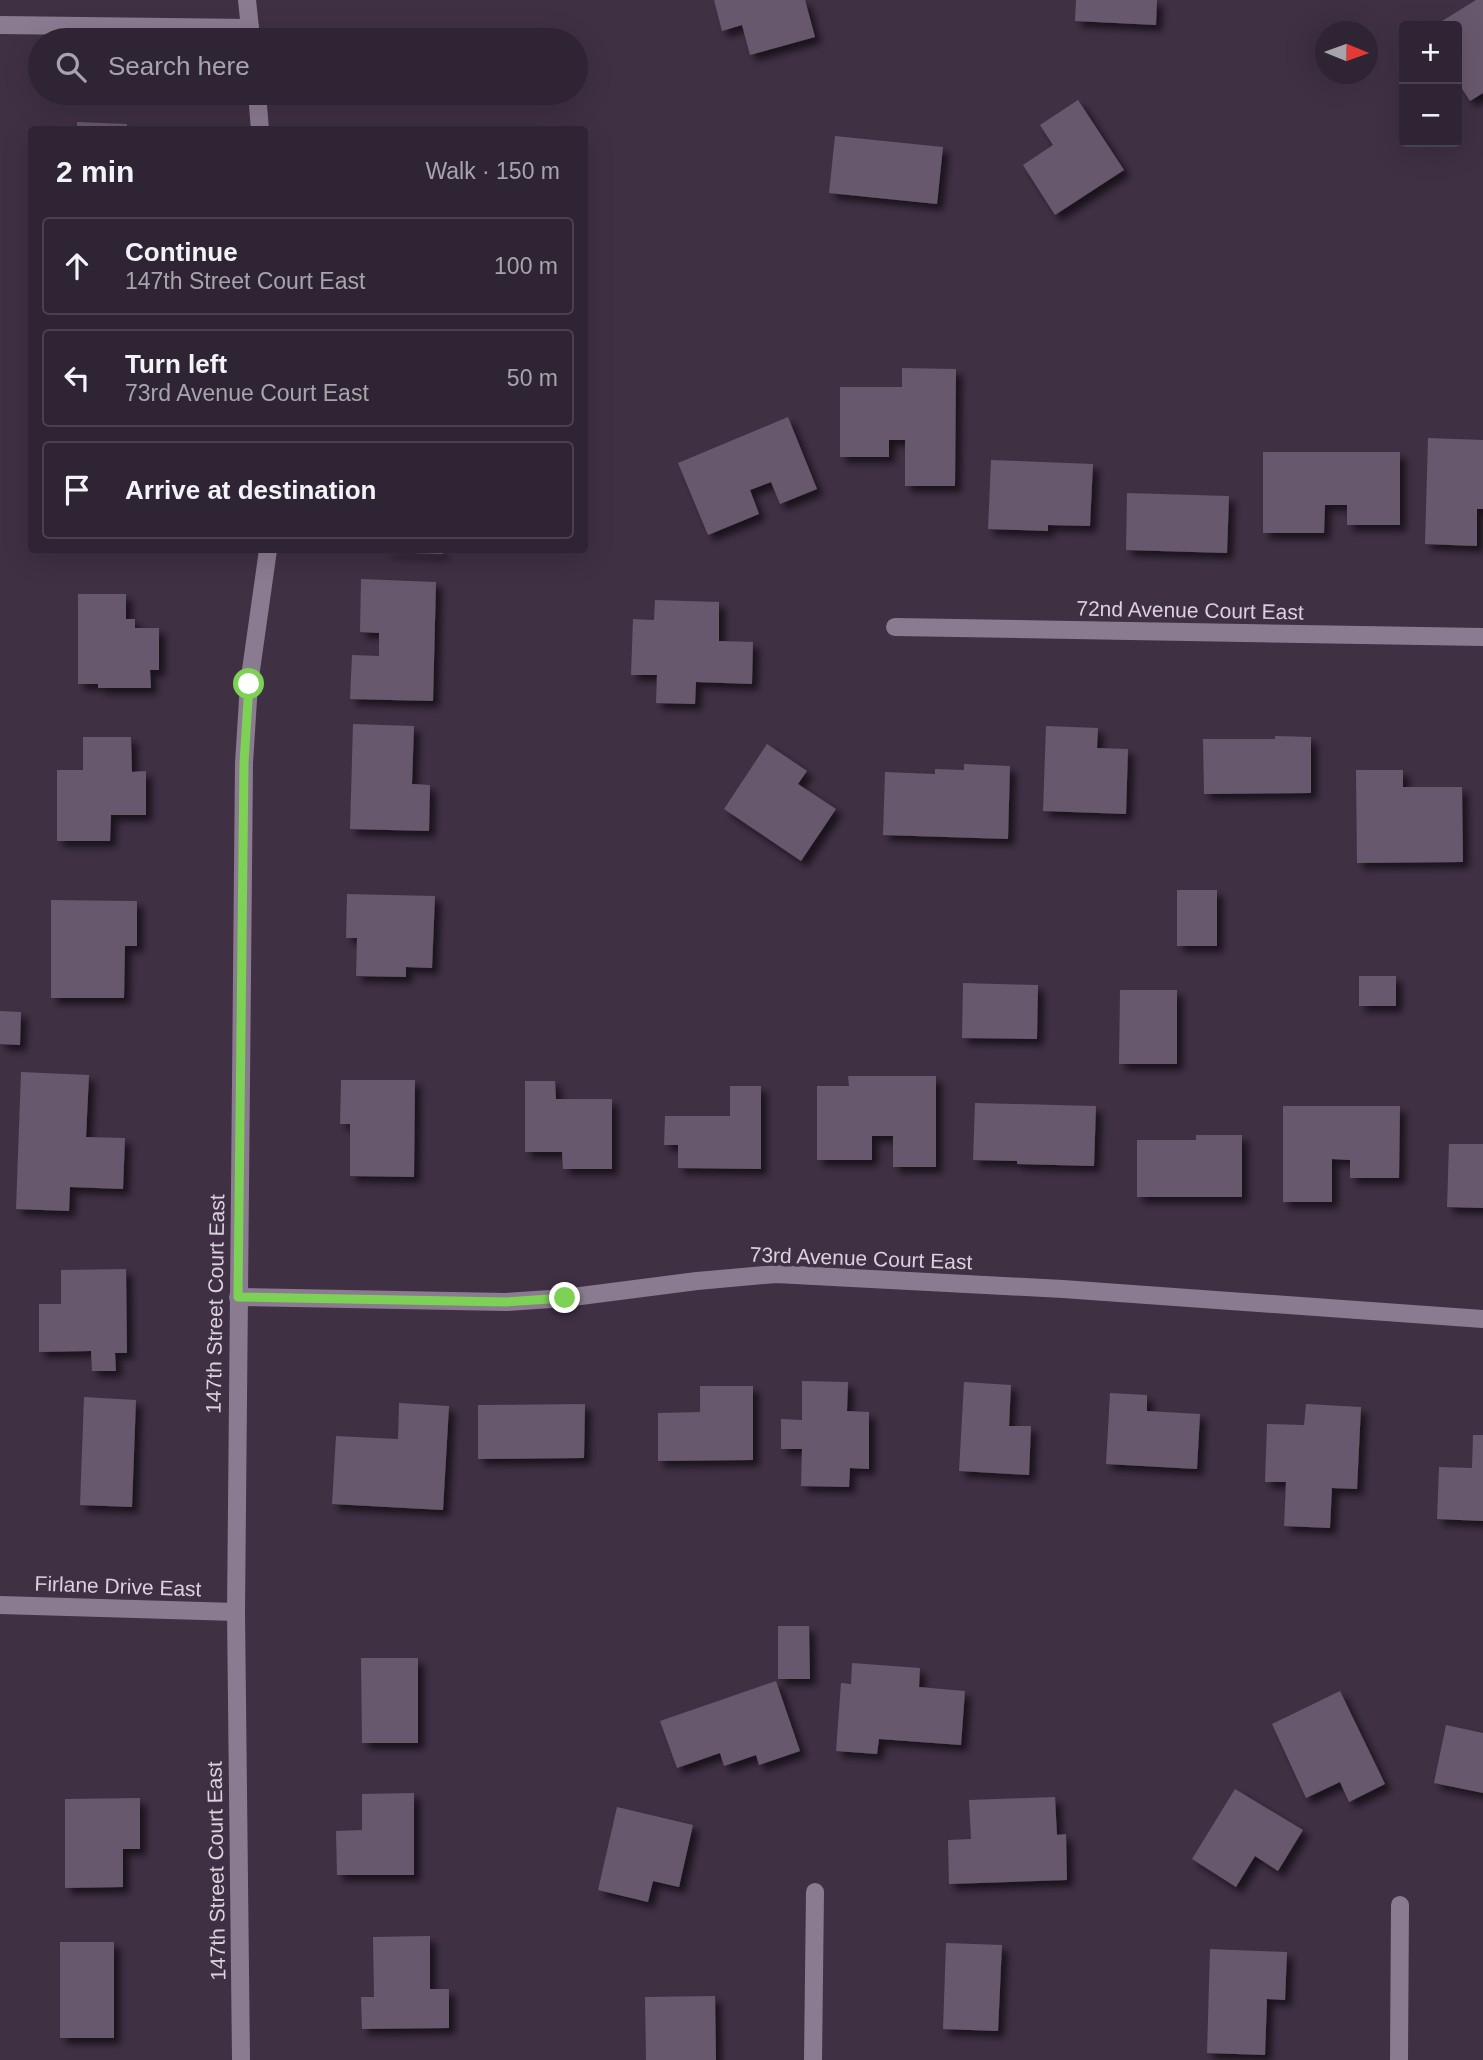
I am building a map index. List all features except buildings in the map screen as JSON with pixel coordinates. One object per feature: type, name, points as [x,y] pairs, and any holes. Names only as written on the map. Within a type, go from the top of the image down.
[{"type":"street","points":[[247,0],[250,28]]},
{"type":"street","points":[[0,25],[84,28]]},
{"type":"street","points":[[258,105],[260,126]]},
{"type":"street","name":"147th Street Court East","points":[[241,2060],[236,1612],[244,763],[249,684],[268,553]]},
{"type":"street","name":"72nd Avenue Court East","points":[[895,627],[1483,638]]},
{"type":"street","name":"73rd Avenue Court East","points":[[238,1297],[506,1302],[565,1298],[776,1274],[1063,1289],[1483,1319]]},
{"type":"street","name":"Firlane Drive East","points":[[0,1605],[236,1612]]},
{"type":"street","points":[[813,2060],[815,1892]]},
{"type":"street","points":[[1399,2060],[1400,1905]]},
{"type":"route","points":[[249,684],[244,763],[238,1297],[506,1302],[565,1298]]}]
